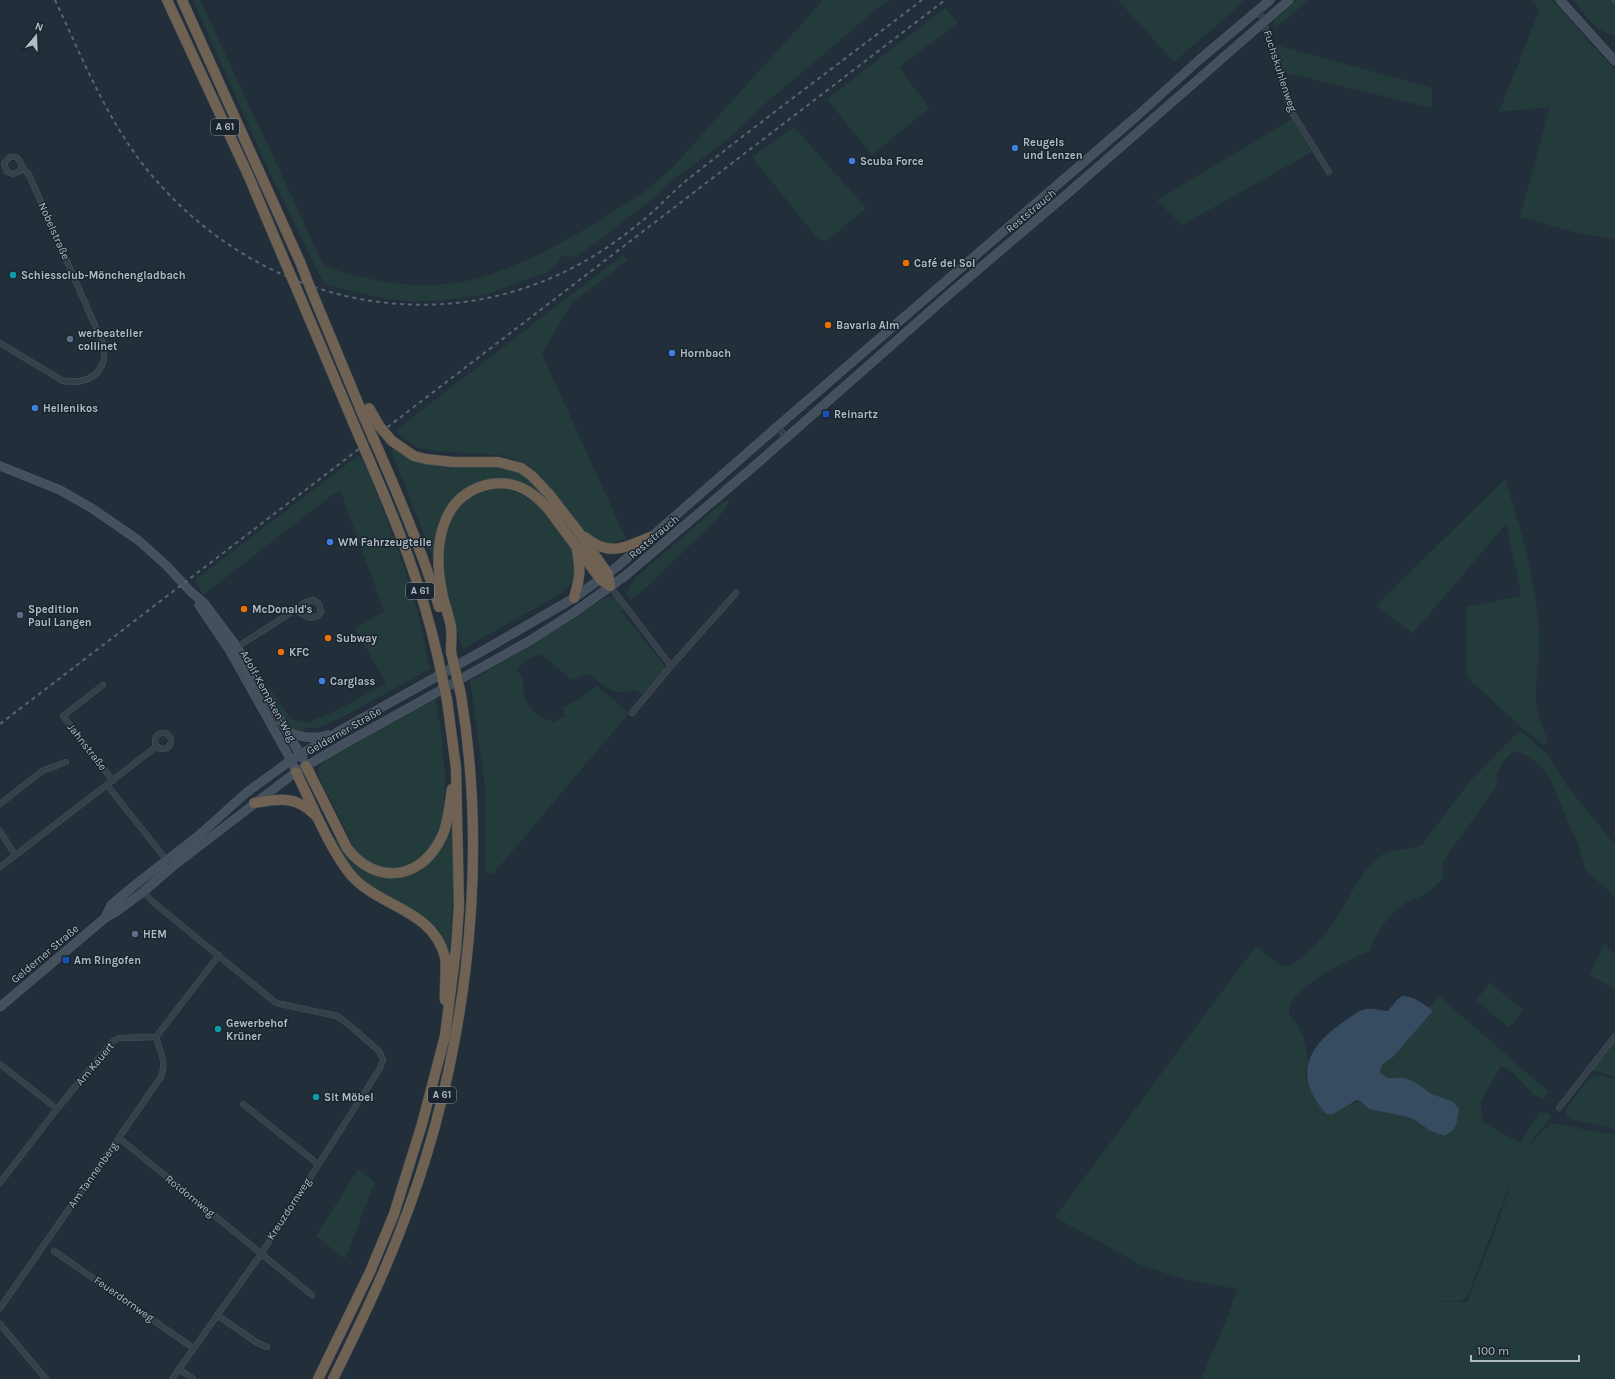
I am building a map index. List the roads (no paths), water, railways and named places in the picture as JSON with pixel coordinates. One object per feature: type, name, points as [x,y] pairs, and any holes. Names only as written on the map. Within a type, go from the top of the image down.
[{"type":"highway","name":"A 61","points":[[167,0],[248,177],[398,526],[415,572],[431,627],[447,700],[456,768],[459,906],[456,949],[445,1036],[422,1124],[394,1214],[367,1279],[318,1379]]},
{"type":"highway","name":"A 61","points":[[182,0],[300,262],[341,360],[366,411],[378,449],[418,543],[430,576],[451,652],[461,695],[466,727],[472,792],[471,911],[466,967],[451,1061],[432,1135],[400,1232],[377,1286],[333,1379]]},
{"type":"highway","points":[[366,411],[392,441],[414,456],[453,462],[498,462],[521,468],[532,476],[549,494],[577,530],[610,586]]},
{"type":"highway","points":[[451,652],[451,628],[441,591],[438,552],[441,532],[447,514],[453,505],[462,497],[481,486],[492,484],[512,484],[524,489],[541,500],[577,546],[604,577]]},
{"type":"highway","points":[[577,530],[592,543],[609,550],[621,549],[650,537]]},
{"type":"highway","points":[[574,598],[580,579],[581,570],[577,546]]},
{"type":"highway","points":[[306,766],[343,841],[353,856],[373,870],[393,874],[406,871],[420,865],[430,856],[439,842],[445,827],[456,768]]},
{"type":"highway","points":[[296,772],[338,856],[350,874],[373,894],[411,913],[427,926],[436,936],[445,959],[445,1036]]},
{"type":"highway","points":[[254,803],[286,800],[294,801],[307,808],[319,820]]},
{"type":"main road","name":"Reststrauch","points":[[604,577],[1270,0]]},
{"type":"main road","name":"Reststrauch","points":[[610,586],[625,576],[786,438],[1289,0]]},
{"type":"main road","points":[[1560,0],[1615,61]]},
{"type":"main road","name":"Adolf-Kempken-Weg","points":[[0,466],[60,490],[117,525],[152,552],[193,594],[234,649],[286,730],[306,766]]},
{"type":"main road","name":"Gelderner Straße","points":[[0,1007],[105,918],[116,912],[143,892],[170,864],[246,793],[291,760],[336,733],[494,645],[574,598],[604,577]]},
{"type":"main road","name":"Gelderner Straße","points":[[105,918],[111,905],[136,884],[170,864],[296,772],[404,709],[529,641],[573,613],[610,586]]},
{"type":"main road","name":"Adolf-Kempken-Weg","points":[[234,649],[296,772]]},
{"type":"main road","points":[[286,730],[302,737],[320,737],[336,733]]},
{"type":"street","name":"Fuchskuhlenweg","points":[[1258,9],[1264,22],[1290,109],[1329,172]]},
{"type":"street","name":"Nobelstraße","points":[[0,343],[63,381],[86,381],[96,373],[103,363],[104,346],[30,177],[22,166]]},
{"type":"street","points":[[778,426],[786,438]]},
{"type":"street","points":[[610,586],[671,666]]},
{"type":"street","points":[[632,713],[671,666],[736,594]]},
{"type":"street","name":"Adolf-Kempken-Weg","points":[[234,649],[294,611]]},
{"type":"street","name":"Jahnstraße","points":[[103,685],[63,716],[113,781]]},
{"type":"street","name":"Jahnstraße","points":[[0,867],[113,781],[156,746]]},
{"type":"street","points":[[0,804],[42,770],[66,762]]},
{"type":"street","name":"Jahnstraße","points":[[107,785],[170,864]]},
{"type":"street","points":[[0,831],[15,855]]},
{"type":"street","points":[[136,884],[143,892],[219,956],[156,1037]]},
{"type":"street","name":"Kreuzdornweg","points":[[172,1379],[261,1254],[379,1070],[383,1060],[379,1051],[337,1016],[276,1003],[219,956]]},
{"type":"street","points":[[1559,1108],[1615,1036]]},
{"type":"street","name":"Am Kauert","points":[[0,1183],[57,1109],[112,1042],[119,1038],[156,1037]]},
{"type":"street","name":"Am Tannenberg","points":[[0,1308],[162,1077],[164,1061],[156,1037]]},
{"type":"street","points":[[0,1064],[57,1109]]},
{"type":"street","points":[[243,1104],[318,1164]]},
{"type":"street","name":"Rotdornweg","points":[[119,1138],[261,1254]]},
{"type":"street","name":"Feuerdornweg","points":[[54,1251],[193,1348]]},
{"type":"street","points":[[261,1254],[312,1295]]},
{"type":"street","points":[[218,1315],[256,1342],[266,1347]]},
{"type":"street","points":[[0,1324],[46,1379]]},
{"type":"street","points":[[179,1369],[193,1379]]},
{"type":"water","points":[[1402,996],[1415,999],[1433,1011],[1393,1057],[1382,1065],[1380,1071],[1381,1074],[1388,1078],[1404,1078],[1413,1081],[1432,1094],[1453,1102],[1459,1109],[1457,1122],[1452,1131],[1444,1136],[1429,1130],[1412,1118],[1369,1109],[1357,1100],[1333,1114],[1326,1114],[1316,1101],[1310,1088],[1307,1076],[1308,1064],[1312,1053],[1329,1033],[1363,1010],[1371,1009],[1388,1011]]},
{"type":"waterway","points":[[1612,0],[1615,4]]},
{"type":"railway","points":[[55,0],[104,104],[116,124],[141,162],[183,209],[232,247],[285,276],[341,295],[400,304],[460,302],[520,290],[578,265],[609,246],[628,232],[655,210],[692,176],[922,0]]},
{"type":"railway","points":[[0,724],[945,0]]},
{"type":"place","name":"Reugels und Lenzen","points":[[1015,148]]},
{"type":"place","name":"Scuba Force","points":[[852,161]]},
{"type":"place","name":"Café del Sol","points":[[906,263]]},
{"type":"place","name":"Schiessclub-Mönchengladbach","points":[[13,275]]},
{"type":"place","name":"Bavaria Alm","points":[[828,325]]},
{"type":"place","name":"werbeatelier collinet","points":[[70,339]]},
{"type":"place","name":"Hornbach","points":[[672,353]]},
{"type":"place","name":"Hellenikos","points":[[35,408]]},
{"type":"place","name":"Reinartz","points":[[826,414]]},
{"type":"place","name":"WM Fahrzeugteile","points":[[330,542]]},
{"type":"place","name":"McDonald's","points":[[244,609]]},
{"type":"place","name":"Spedition Paul Langen","points":[[20,615]]},
{"type":"place","name":"Subway","points":[[328,638]]},
{"type":"place","name":"KFC","points":[[281,652]]},
{"type":"place","name":"Carglass","points":[[322,681]]},
{"type":"place","name":"HEM","points":[[135,934]]},
{"type":"place","name":"Am Ringofen","points":[[66,960]]},
{"type":"place","name":"Gewerbehof Krüner","points":[[218,1029]]},
{"type":"place","name":"Sit Möbel","points":[[316,1097]]}]
